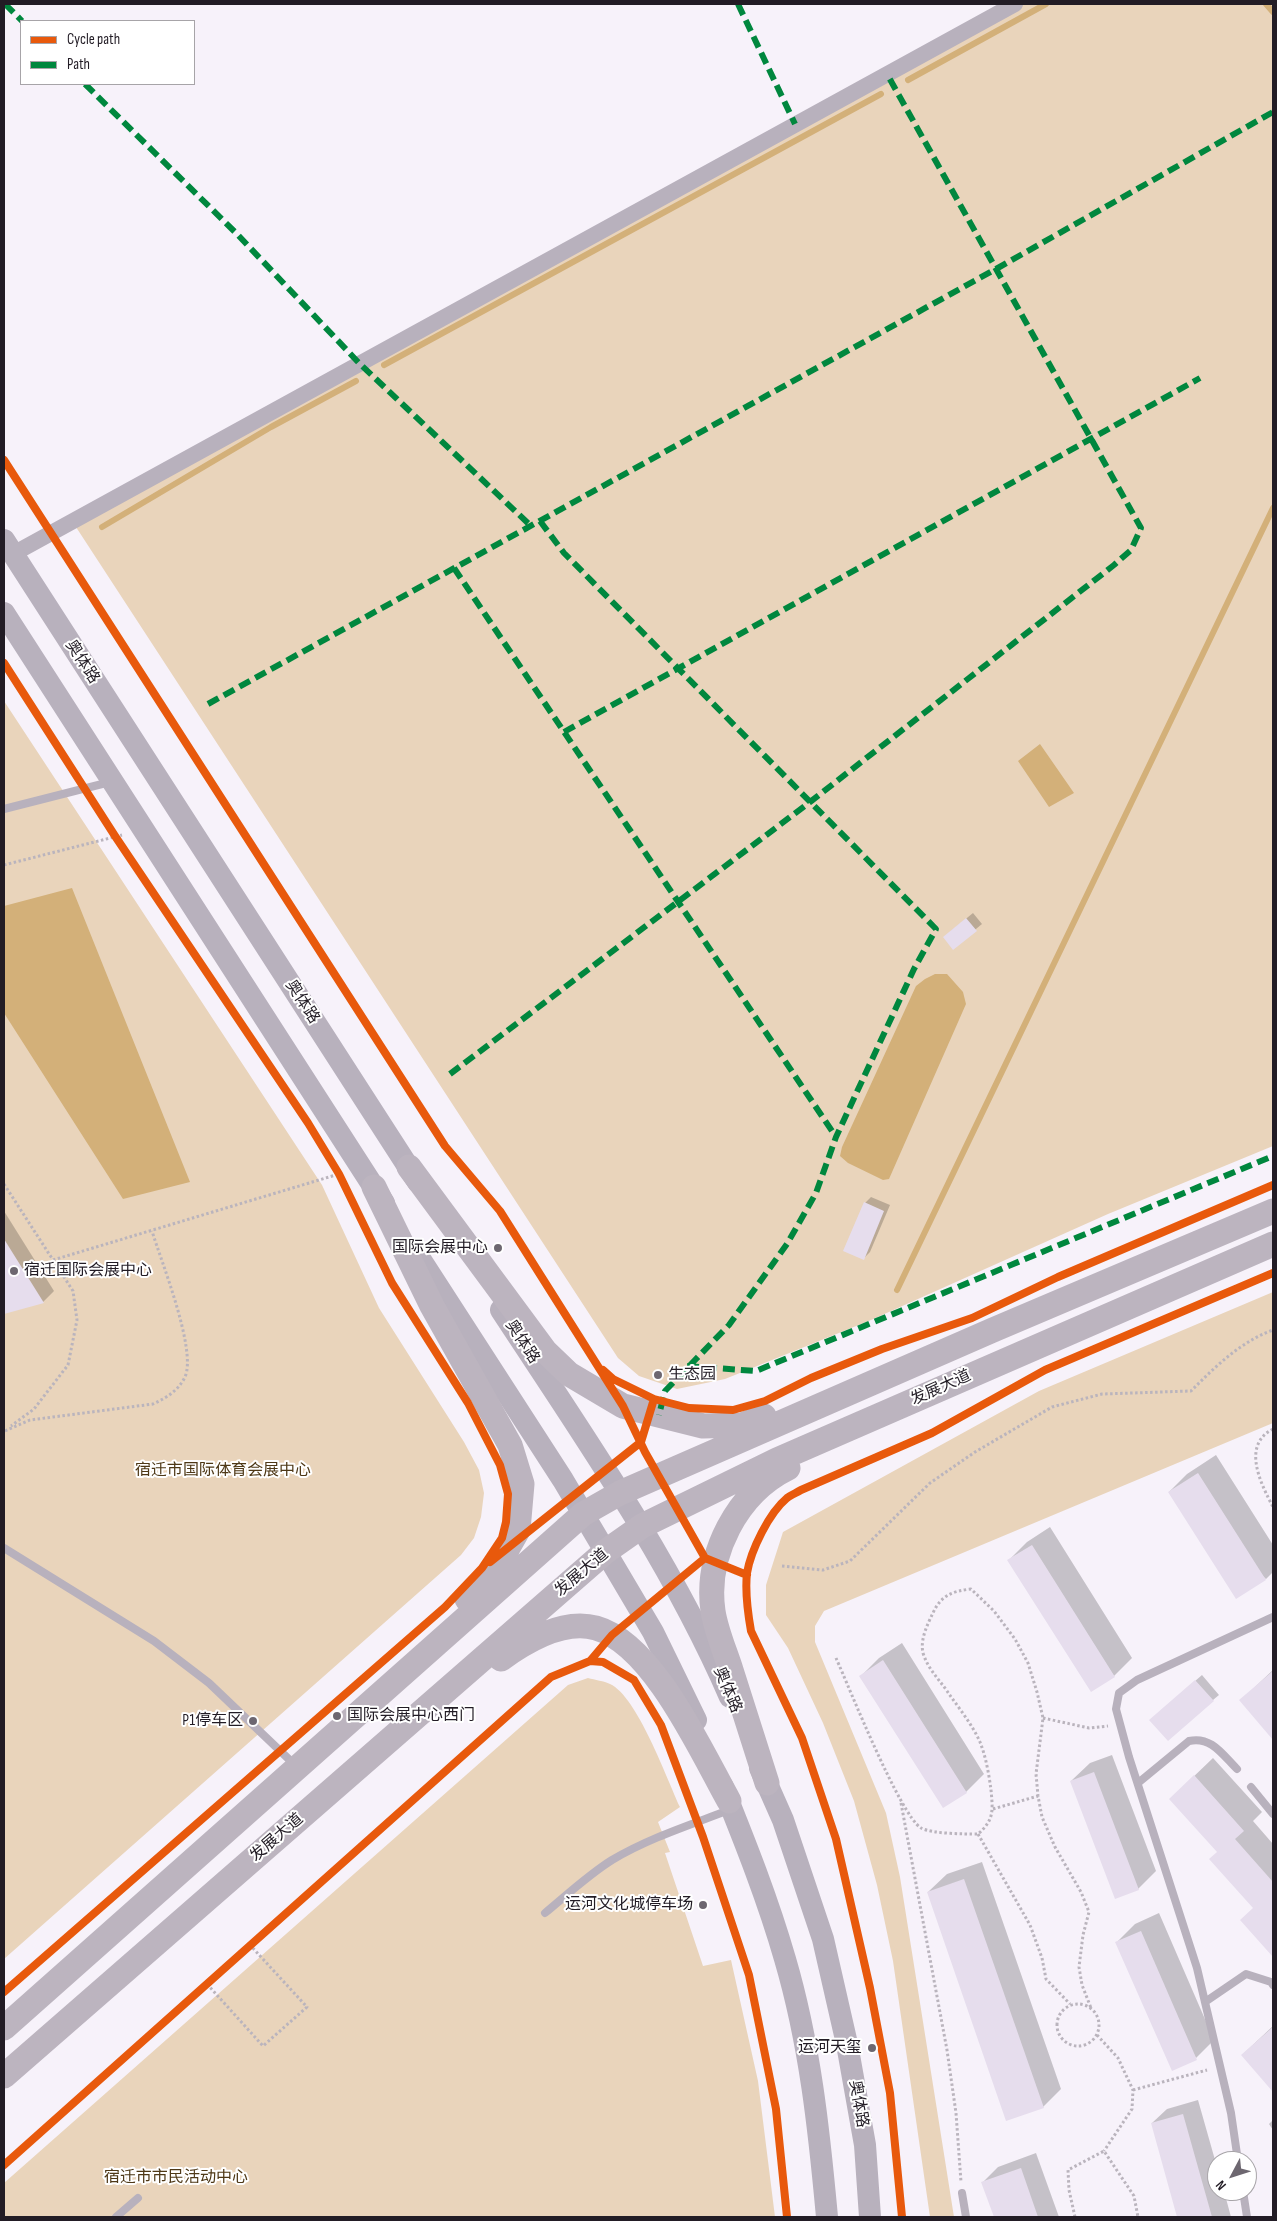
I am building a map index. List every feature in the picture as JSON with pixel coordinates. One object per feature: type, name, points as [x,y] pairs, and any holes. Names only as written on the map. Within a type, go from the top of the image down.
[{"type":"main road","name":"奥体路","points":[[8,547],[642,1526],[711,1655],[783,1820],[823,1939],[847,2044],[865,2145],[870,2217]]},
{"type":"main road","points":[[4,613],[583,1514],[653,1632],[700,1728],[751,1858],[786,1960],[802,2030],[818,2116],[827,2217]]},
{"type":"main road","points":[[409,1167],[545,1351],[569,1374],[623,1406],[702,1426],[742,1425],[858,1378],[993,1330]]},
{"type":"main road","points":[[374,1187],[432,1306],[510,1445],[522,1484],[518,1530],[501,1560],[374,1699]]},
{"type":"main road","name":"发展大道","points":[[4,2028],[583,1514],[620,1493],[993,1330],[1273,1211]]},
{"type":"main road","name":"发展大道","points":[[4,2076],[605,1552],[642,1526],[778,1460],[1273,1244]]},
{"type":"main road","points":[[767,1783],[713,1612],[712,1570],[727,1529],[746,1500],[775,1474],[1004,1361]]},
{"type":"main road","points":[[397,1733],[518,1646],[549,1631],[578,1627],[595,1628],[612,1635],[636,1652],[661,1682],[730,1805]]},
{"type":"street","points":[[8,547],[1015,4]]},
{"type":"lane","points":[[4,809],[112,782]]},
{"type":"lane","points":[[4,1548],[167,1650],[234,1705],[297,1768]]},
{"type":"lane","points":[[1237,2151],[1231,2112],[1197,1968],[1116,1709],[1119,1693],[1137,1680],[1272,1619]]},
{"type":"lane","points":[[1138,1783],[1189,1741],[1200,1738],[1209,1742],[1237,1769]]},
{"type":"lane","points":[[1251,1787],[1273,1814]]},
{"type":"lane","points":[[545,1913],[598,1870],[622,1854],[730,1805]]},
{"type":"lane","points":[[1205,2002],[1246,1974],[1271,1982],[1273,1985]]},
{"type":"lane","points":[[962,2193],[966,2217]]},
{"type":"lane","points":[[116,2217],[138,2198]]},
{"type":"lane","points":[[1245,2201],[1247,2217]]},
{"type":"path","points":[[110,828],[120,845]]},
{"type":"path","points":[[4,865],[144,830]]},
{"type":"path","points":[[53,1260],[152,1231],[337,1171],[343,1183]]},
{"type":"path","points":[[4,1184],[74,1295],[77,1320],[68,1365],[34,1409],[4,1431]]},
{"type":"path","points":[[4,1431],[30,1420],[153,1404],[166,1399],[178,1388],[185,1376],[188,1358],[185,1338],[152,1231]]},
{"type":"path","points":[[782,1566],[823,1570],[850,1561],[930,1483],[975,1452],[1052,1407],[1102,1394],[1191,1391],[1224,1358],[1259,1335],[1273,1330]]},
{"type":"path","points":[[1273,1429],[1266,1433],[1258,1442],[1255,1460],[1263,1488],[1273,1507]]},
{"type":"path","points":[[836,1658],[901,1802],[921,1828],[952,1834],[978,1834],[988,1825],[993,1809],[988,1771],[980,1742],[944,1686],[931,1672],[923,1651],[924,1631],[936,1607],[945,1596],[956,1590],[972,1590],[994,1611],[1028,1663],[1043,1718],[1037,1766],[1038,1796],[1042,1818],[1055,1847],[1082,1892],[1089,1912],[1083,1935],[1080,1966],[1082,1985],[1091,2008],[1099,2021],[1097,2035],[1087,2044],[1080,2046],[1067,2043],[1062,2039],[1058,2033],[1057,2020],[1064,2008],[1070,2004],[1085,2005],[1091,2008]]},
{"type":"path","points":[[1043,1718],[1090,1728],[1121,1725]]},
{"type":"path","points":[[993,1809],[1038,1796]]},
{"type":"path","points":[[901,1802],[947,2050],[956,2113],[962,2193]]},
{"type":"path","points":[[978,1834],[1030,1925],[1042,1958],[1046,1979],[1070,2004]]},
{"type":"path","points":[[243,1952],[258,1939]]},
{"type":"path","points":[[207,1984],[263,2046],[306,2007],[250,1945]]},
{"type":"path","points":[[199,1991],[214,1978]]},
{"type":"path","points":[[1075,2217],[1069,2190],[1068,2170],[1104,2151],[1132,2109],[1133,2090],[1118,2058],[1097,2035]]},
{"type":"path","points":[[1133,2090],[1220,2066]]},
{"type":"path","points":[[1104,2151],[1134,2196],[1138,2217]]},
{"type":"green space","points":[[1019,4],[1273,4],[1273,1146],[1108,1214],[871,1320],[725,1379],[677,1389],[639,1376],[618,1358],[74,524]]},
{"type":"green space","name":"宿迁市国际体育会展中心","points":[[4,701],[322,1185],[379,1308],[464,1442],[479,1470],[484,1493],[481,1517],[474,1538],[461,1555],[4,1959]]},
{"type":"green space","points":[[1273,1292],[1273,1423],[824,1611],[815,1626],[815,1642],[886,1813],[900,1877],[954,2217],[930,2217],[893,1961],[877,1885],[854,1801],[823,1723],[788,1648],[766,1615],[766,1585],[783,1532],[1039,1391]]},
{"type":"green space","name":"宿迁市市民活动中心","points":[[588,1678],[610,1684],[630,1704],[641,1721],[680,1807],[658,1822],[670,1852],[665,1853],[703,1966],[731,1960],[758,2081],[775,2217],[4,2217],[4,2183],[568,1685]]},
{"type":"shaded area","points":[[1040,744],[1074,793],[1049,807],[1018,761]]},
{"type":"shaded area","points":[[72,888],[190,1182],[123,1199],[4,1013],[4,906]]},
{"type":"shaded area","points":[[935,974],[947,974],[963,992],[966,1004],[889,1179],[883,1180],[848,1163],[840,1156],[842,1147],[916,986]]},
{"type":"building","points":[[966,918],[977,931],[953,950],[943,937]]},
{"type":"building","points":[[864,1202],[884,1211],[864,1260],[843,1251]]},
{"type":"building","name":"宿迁国际会展中心","points":[[4,1239],[44,1303],[4,1314]]},
{"type":"building","points":[[1198,1473],[1266,1580],[1236,1599],[1168,1492]]},
{"type":"building","points":[[1032,1545],[1115,1677],[1091,1692],[1007,1560]]},
{"type":"building","points":[[883,1660],[967,1793],[943,1808],[859,1676]]},
{"type":"building","points":[[1273,1671],[1273,1740],[1239,1700]]},
{"type":"building","points":[[1195,1680],[1214,1701],[1168,1741],[1149,1720]]},
{"type":"building","points":[[1094,1772],[1139,1890],[1115,1899],[1070,1781]]},
{"type":"building","points":[[1194,1775],[1244,1831],[1235,1839],[1273,1882],[1273,1957],[1240,1920],[1253,1908],[1209,1859],[1217,1852],[1169,1799]]},
{"type":"building","points":[[964,1879],[1044,2108],[1006,2121],[927,1892]]},
{"type":"building","points":[[1141,1931],[1197,2060],[1172,2071],[1115,1942]]},
{"type":"building","points":[[1273,2027],[1273,2092],[1241,2055]]},
{"type":"building","points":[[1183,2114],[1212,2217],[1177,2217],[1151,2123]]},
{"type":"building","points":[[1021,2168],[1038,2217],[994,2217],[981,2182]]},
{"type":"waterway","points":[[908,80],[1046,4]]},
{"type":"waterway","points":[[1266,4],[1273,12]]},
{"type":"waterway","points":[[384,365],[881,94]]},
{"type":"waterway","points":[[102,527],[271,427],[356,381]]},
{"type":"waterway","points":[[897,1290],[1273,508]]},
{"type":"marked path","points":[[5,4],[21,20]]},
{"type":"marked path","points":[[738,4],[795,124]]},
{"type":"marked path","points":[[450,1074],[810,802],[1114,565],[1131,550],[1141,528],[887,74]]},
{"type":"marked path","points":[[86,85],[237,234],[359,363],[531,526]]},
{"type":"marked path","points":[[208,704],[996,269],[1273,112]]},
{"type":"marked path","points":[[564,732],[1200,378]]},
{"type":"marked path","points":[[540,521],[564,553],[936,929],[914,969],[836,1137],[816,1193],[787,1244],[729,1325],[665,1391],[659,1415]]},
{"type":"marked path","points":[[454,568],[836,1137]]},
{"type":"marked path","points":[[687,1366],[756,1371],[1273,1156]]},
{"type":"cycle path","points":[[4,460],[445,1146],[500,1211],[623,1406],[645,1452],[705,1558],[747,1575]]},
{"type":"cycle path","points":[[4,663],[115,836],[308,1123],[339,1174],[392,1283],[468,1403],[500,1465],[508,1494],[506,1522],[502,1538],[482,1568],[445,1607],[4,1992]]},
{"type":"cycle path","points":[[603,1370],[613,1379],[654,1399],[689,1408],[733,1410],[765,1401],[811,1378],[882,1349],[972,1318],[1058,1277],[1273,1185]]},
{"type":"cycle path","points":[[902,2217],[890,2093],[870,1988],[836,1839],[802,1738],[751,1631],[746,1580],[752,1554],[767,1522],[780,1505],[787,1498],[801,1490],[932,1433],[1045,1370],[1273,1273]]},
{"type":"cycle path","points":[[490,1562],[641,1442],[654,1399]]},
{"type":"cycle path","points":[[590,1661],[612,1635],[705,1558]]},
{"type":"cycle path","points":[[4,2165],[551,1677],[590,1661],[603,1662],[634,1680],[661,1725],[703,1837],[749,1975],[776,2109],[787,2217]]},
{"type":"place","name":"国际会展中心","points":[[498,1248]]},
{"type":"place","name":"宿迁国际会展中心","points":[[14,1271]]},
{"type":"place","name":"生态园","points":[[658,1375]]},
{"type":"place","name":"国际会展中心西门","points":[[337,1716]]},
{"type":"place","name":"P1停车区","points":[[253,1721]]},
{"type":"place","name":"运河文化城停车场","points":[[703,1905]]},
{"type":"place","name":"运河天玺","points":[[872,2048]]}]
